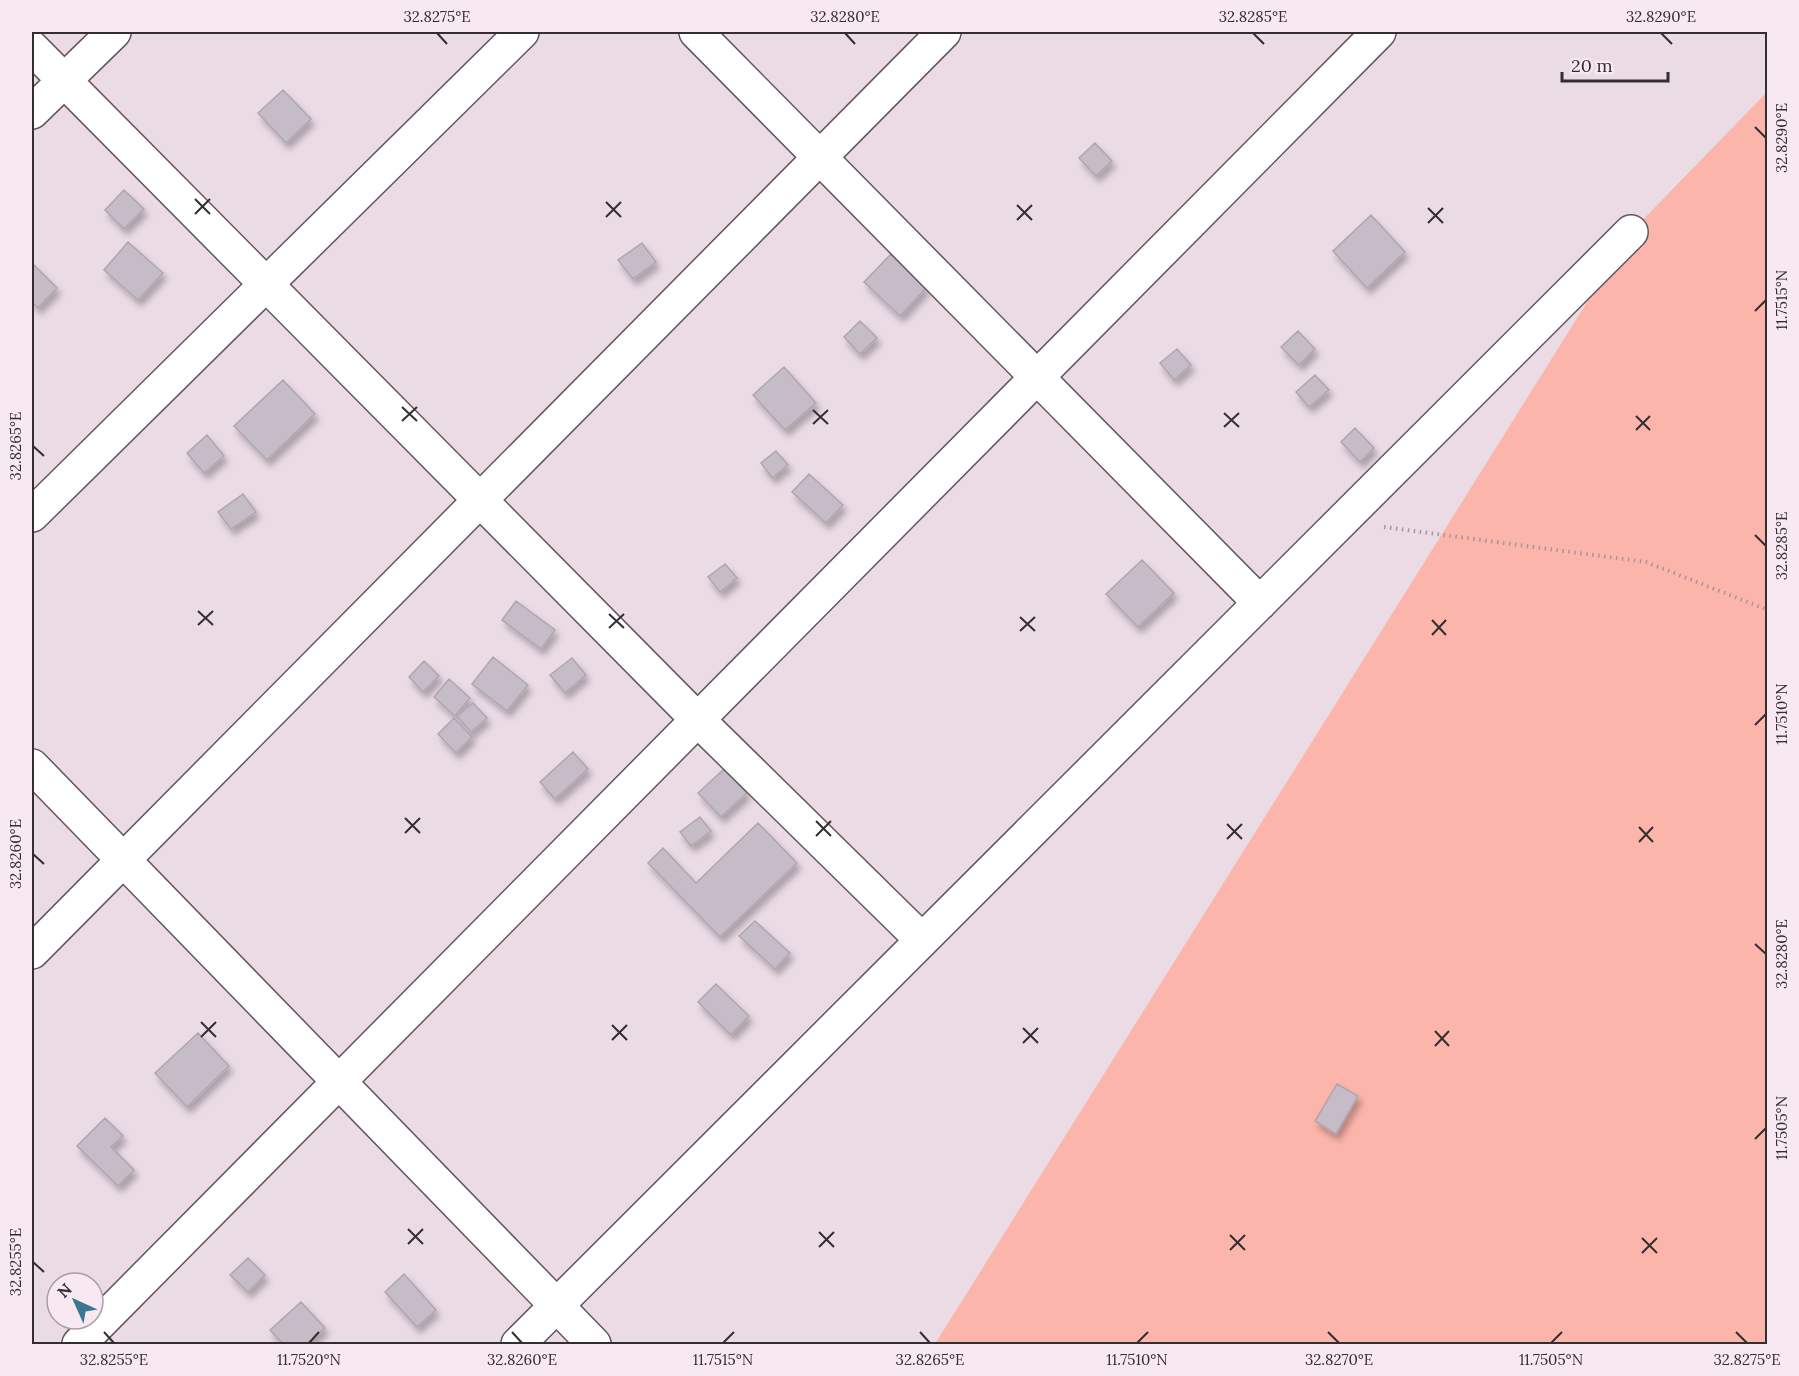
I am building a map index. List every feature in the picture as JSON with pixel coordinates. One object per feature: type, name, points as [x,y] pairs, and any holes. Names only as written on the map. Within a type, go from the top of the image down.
[{"type":"street","points":[[32,112],[114,32]]},
{"type":"street","points":[[32,515],[522,32]]},
{"type":"street","points":[[696,32],[1260,603]]},
{"type":"street","points":[[32,952],[944,32]]},
{"type":"street","points":[[79,1344],[1379,32]]},
{"type":"street","points":[[32,48],[697,719],[922,940]]},
{"type":"street","points":[[518,1344],[1631,232]]},
{"type":"street","points":[[32,766],[594,1344]]},
{"type":"path","points":[[1342,522],[1646,562],[1767,610]]},
{"type":"shaded area","points":[[1767,92],[1767,1344],[935,1344],[1631,232]]},
{"type":"building","points":[[283,90],[311,119],[286,143],[258,113]]},
{"type":"building","points":[[1095,143],[1112,161],[1096,176],[1079,158]]},
{"type":"building","points":[[124,190],[144,209],[124,229],[105,210]]},
{"type":"building","points":[[1371,215],[1405,252],[1367,288],[1333,251]]},
{"type":"building","points":[[128,242],[163,273],[138,300],[104,270]]},
{"type":"building","points":[[642,243],[656,262],[633,279],[618,260]]},
{"type":"building","points":[[891,254],[926,288],[900,316],[864,282]]},
{"type":"building","points":[[32,263],[57,288],[38,308],[32,302]]},
{"type":"building","points":[[860,321],[877,338],[860,354],[844,337]]},
{"type":"building","points":[[1298,331],[1315,349],[1299,365],[1281,347]]},
{"type":"building","points":[[1177,349],[1191,365],[1174,380],[1160,363]]},
{"type":"building","points":[[784,367],[816,403],[785,430],[753,395]]},
{"type":"building","points":[[1315,375],[1329,390],[1309,407],[1296,392]]},
{"type":"building","points":[[283,380],[315,414],[267,460],[234,426]]},
{"type":"building","points":[[1355,428],[1374,448],[1360,462],[1341,442]]},
{"type":"building","points":[[207,435],[224,456],[204,473],[187,453]]},
{"type":"building","points":[[776,451],[788,465],[772,478],[761,463]]},
{"type":"building","points":[[809,474],[843,505],[826,523],[792,492]]},
{"type":"building","points":[[243,494],[256,512],[231,529],[218,512]]},
{"type":"building","points":[[1142,560],[1174,593],[1138,627],[1106,594]]},
{"type":"building","points":[[725,564],[737,578],[720,592],[708,577]]},
{"type":"building","points":[[516,601],[555,630],[541,649],[502,620]]},
{"type":"building","points":[[493,657],[528,685],[507,711],[472,684]]},
{"type":"building","points":[[572,658],[586,675],[565,693],[550,675]]},
{"type":"building","points":[[424,661],[439,676],[423,692],[409,677]]},
{"type":"building","points":[[449,679],[470,698],[455,716],[434,697]]},
{"type":"building","points":[[473,703],[487,718],[471,732],[457,716]]},
{"type":"building","points":[[454,718],[472,737],[456,753],[438,734]]},
{"type":"building","points":[[573,752],[588,769],[555,799],[540,782]]},
{"type":"building","points":[[724,769],[747,793],[721,817],[698,793]]},
{"type":"building","points":[[700,817],[711,831],[691,846],[680,832]]},
{"type":"building","points":[[758,823],[797,863],[720,937],[648,863],[663,848],[696,883]]},
{"type":"building","points":[[755,921],[790,953],[775,969],[739,936]]},
{"type":"building","points":[[716,984],[749,1016],[731,1035],[698,1002]]},
{"type":"building","points":[[198,1033],[229,1066],[187,1107],[155,1073]]},
{"type":"building","points":[[1337,1084],[1358,1096],[1336,1134],[1315,1121]]},
{"type":"building","points":[[105,1118],[123,1136],[111,1147],[134,1170],[118,1186],[77,1146]]},
{"type":"building","points":[[248,1258],[265,1275],[248,1292],[230,1275]]},
{"type":"building","points":[[404,1274],[436,1310],[417,1327],[385,1292]]},
{"type":"building","points":[[301,1302],[325,1328],[307,1344],[283,1344],[270,1330]]}]
